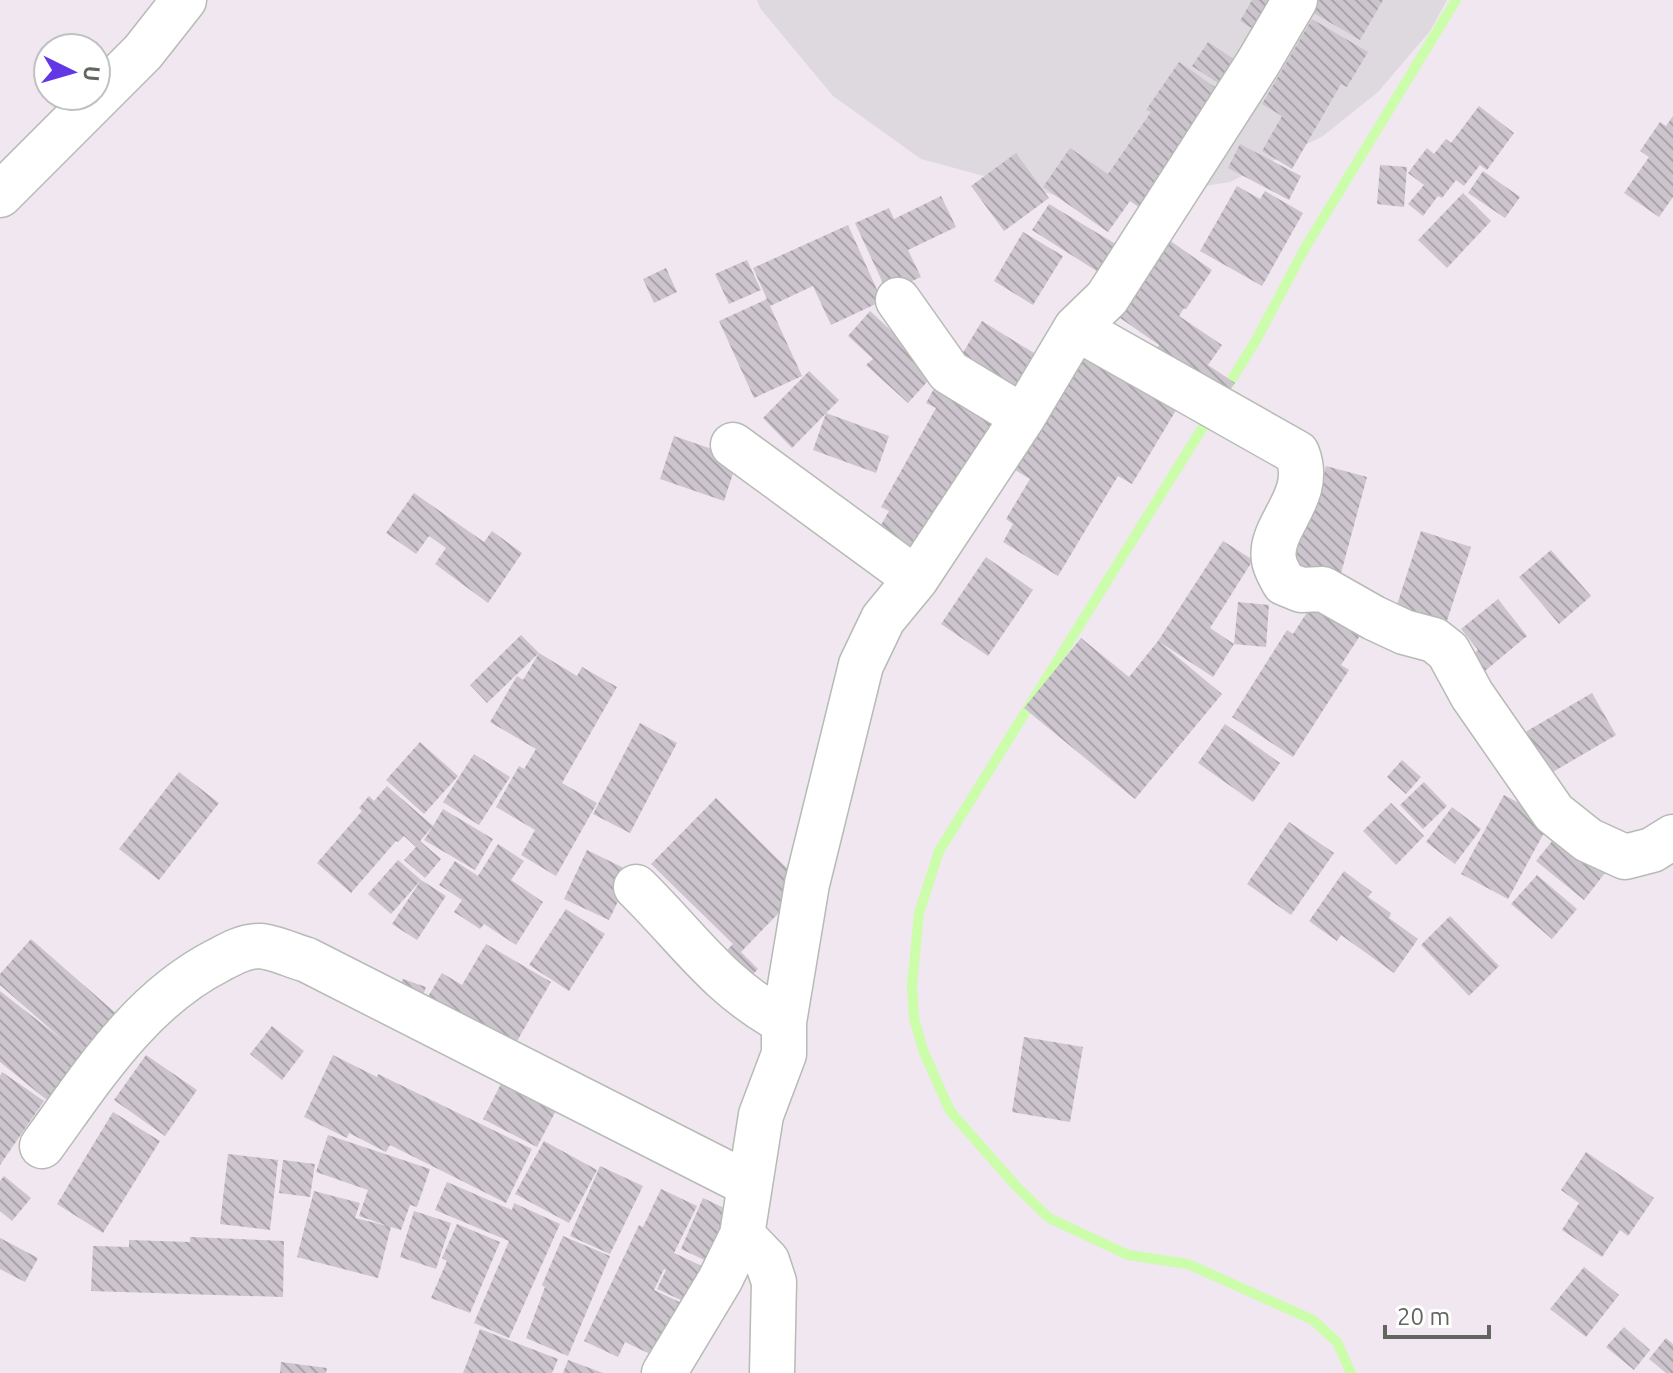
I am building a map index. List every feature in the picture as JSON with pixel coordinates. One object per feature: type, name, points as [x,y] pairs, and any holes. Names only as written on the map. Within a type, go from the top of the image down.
[{"type":"street","points":[[0,195],[143,52],[184,0]]},
{"type":"street","points":[[664,1373],[720,1280],[742,1235],[761,1115],[784,1054],[784,1022],[807,884],[861,665],[883,619],[916,579],[1023,417],[1076,328],[1107,298],[1295,0]]},
{"type":"street","points":[[898,300],[949,372],[1023,417]]},
{"type":"street","points":[[1076,328],[1297,453],[1300,487],[1280,529],[1273,559],[1284,583],[1301,590],[1323,589],[1404,632],[1434,640],[1448,651],[1472,695],[1554,813],[1588,840],[1625,857],[1652,850],[1673,837]]},
{"type":"street","points":[[733,445],[916,579]]},
{"type":"street","points":[[636,887],[669,920],[709,968],[753,1005],[784,1022]]},
{"type":"street","points":[[42,1146],[117,1044],[158,1000],[202,968],[238,950],[261,946],[307,960],[748,1184]]},
{"type":"street","points":[[742,1235],[767,1261],[774,1282],[772,1373]]},
{"type":"shaded area","points":[[757,0],[1447,0],[1430,31],[1378,92],[1323,136],[1230,182],[1088,204],[921,159],[833,96],[760,8]]},
{"type":"building","points":[[1252,0],[1287,0],[1265,36],[1240,21]]},
{"type":"building","points":[[1319,0],[1383,0],[1360,40],[1312,12]]},
{"type":"building","points":[[1312,19],[1368,52],[1347,87],[1341,84],[1292,169],[1262,151],[1282,116],[1262,104]]},
{"type":"building","points":[[1208,42],[1246,67],[1230,91],[1192,66]]},
{"type":"building","points":[[1179,62],[1225,94],[1143,210],[1130,201],[1108,232],[1043,187],[1070,148],[1108,174],[1151,112],[1146,110]]},
{"type":"building","points":[[1479,106],[1514,133],[1487,170],[1480,165],[1464,186],[1456,180],[1442,198],[1438,196],[1423,216],[1408,204],[1424,185],[1408,173],[1427,148],[1434,154],[1446,139],[1451,143]]},
{"type":"building","points":[[1673,116],[1673,197],[1659,217],[1624,193],[1649,157],[1640,151],[1660,122],[1666,126]]},
{"type":"building","points":[[1240,144],[1301,176],[1289,200],[1228,168]]},
{"type":"building","points":[[1016,153],[1049,198],[1004,231],[971,186]]},
{"type":"building","points":[[1380,165],[1407,167],[1404,207],[1377,204]]},
{"type":"building","points":[[1483,171],[1520,197],[1505,218],[1468,193]]},
{"type":"building","points":[[1237,186],[1260,199],[1265,191],[1303,213],[1262,286],[1200,251]]},
{"type":"building","points":[[1463,193],[1491,221],[1447,268],[1418,240]]},
{"type":"building","points":[[941,196],[956,227],[908,250],[921,277],[887,292],[855,223],[889,208],[894,219]]},
{"type":"building","points":[[1049,204],[1124,249],[1106,277],[1032,230]]},
{"type":"building","points":[[848,225],[882,301],[831,325],[813,286],[770,306],[802,376],[754,398],[719,321],[767,299],[753,268]]},
{"type":"building","points":[[1023,232],[1063,256],[1033,305],[994,281]]},
{"type":"building","points":[[1169,240],[1212,270],[1179,316],[1222,345],[1208,365],[1235,383],[1220,403],[1152,356],[1159,345],[1110,311]]},
{"type":"building","points":[[747,260],[761,290],[729,304],[715,274]]},
{"type":"building","points":[[666,268],[677,292],[654,303],[643,279]]},
{"type":"building","points":[[870,311],[936,372],[908,403],[866,365],[873,359],[848,336]]},
{"type":"building","points":[[982,321],[1047,361],[1018,409],[953,369]]},
{"type":"building","points":[[1090,346],[1181,402],[1132,484],[1118,476],[1058,576],[1003,542],[1013,524],[1006,519],[1030,479],[1015,470]]},
{"type":"building","points":[[809,371],[839,400],[792,448],[763,418]]},
{"type":"building","points":[[941,376],[1014,417],[911,565],[871,543],[889,511],[881,507],[936,408],[926,403]]},
{"type":"building","points":[[826,413],[889,436],[876,473],[813,450]]},
{"type":"building","points":[[674,436],[738,458],[724,501],[660,479]]},
{"type":"building","points":[[1326,466],[1367,477],[1337,588],[1286,574],[1303,509],[1314,512]]},
{"type":"building","points":[[414,493],[484,542],[492,531],[522,553],[488,603],[435,564],[446,548],[429,536],[416,554],[386,533]]},
{"type":"building","points":[[1421,531],[1471,547],[1443,633],[1393,617]]},
{"type":"building","points":[[1223,541],[1253,560],[1210,628],[1234,644],[1213,677],[1158,641]]},
{"type":"building","points":[[1551,550],[1591,596],[1559,624],[1519,577]]},
{"type":"building","points":[[986,557],[1033,590],[988,656],[941,624]]},
{"type":"building","points":[[1317,597],[1365,628],[1341,665],[1349,670],[1293,757],[1232,717],[1287,630],[1293,634]]},
{"type":"building","points":[[1498,599],[1527,636],[1473,681],[1460,664],[1478,650],[1461,629]]},
{"type":"building","points":[[1238,602],[1269,605],[1266,647],[1234,644]]},
{"type":"building","points":[[521,635],[539,653],[487,703],[470,685]]},
{"type":"building","points":[[1081,638],[1129,677],[1158,641],[1222,694],[1135,799],[1024,708]]},
{"type":"building","points":[[539,653],[577,676],[582,667],[617,687],[562,783],[597,803],[556,876],[521,855],[535,830],[496,807],[519,766],[524,769],[536,749],[490,722],[517,676],[523,680]]},
{"type":"building","points":[[1592,693],[1616,735],[1546,776],[1522,734]]},
{"type":"building","points":[[640,723],[677,743],[630,833],[593,814]]},
{"type":"building","points":[[1225,724],[1280,763],[1253,802],[1198,763]]},
{"type":"building","points":[[420,742],[458,776],[424,814],[386,780]]},
{"type":"building","points":[[474,754],[510,777],[479,825],[443,802]]},
{"type":"building","points":[[1402,760],[1421,777],[1406,794],[1387,777]]},
{"type":"building","points":[[179,772],[219,803],[159,880],[119,849]]},
{"type":"building","points":[[1424,782],[1447,806],[1423,829],[1400,805]]},
{"type":"building","points":[[387,786],[433,826],[420,841],[441,859],[425,878],[404,860],[416,847],[404,836],[396,841],[351,893],[317,863],[362,811],[359,808],[369,796],[374,801]]},
{"type":"building","points":[[1504,795],[1551,820],[1508,899],[1461,874]]},
{"type":"building","points":[[716,798],[805,886],[741,952],[758,969],[741,986],[716,961],[733,944],[651,864]]},
{"type":"building","points":[[1391,803],[1424,836],[1396,865],[1363,831]]},
{"type":"building","points":[[1452,807],[1481,829],[1455,864],[1426,842]]},
{"type":"building","points":[[443,809],[493,839],[475,870],[424,840]]},
{"type":"building","points":[[1289,822],[1334,853],[1291,915],[1247,884]]},
{"type":"building","points":[[1562,829],[1609,868],[1584,900],[1536,861]]},
{"type":"building","points":[[498,844],[524,861],[511,880],[543,902],[516,945],[484,924],[480,929],[454,912],[462,900],[439,885],[455,861],[478,876]]},
{"type":"building","points":[[587,850],[632,872],[609,920],[564,899]]},
{"type":"building","points":[[398,860],[421,880],[391,914],[368,894]]},
{"type":"building","points":[[1344,871],[1372,892],[1368,897],[1391,913],[1389,918],[1418,939],[1394,973],[1341,935],[1337,941],[1309,921]]},
{"type":"building","points":[[1537,875],[1577,909],[1552,939],[1511,904]]},
{"type":"building","points":[[421,880],[446,896],[417,940],[392,924]]},
{"type":"building","points":[[566,909],[605,934],[569,991],[529,965]]},
{"type":"building","points":[[1450,916],[1499,966],[1469,996],[1421,945]]},
{"type":"building","points":[[31,939],[119,1016],[48,1101],[0,1062],[0,991],[64,1041],[0,985],[0,974]]},
{"type":"building","points":[[486,944],[551,982],[509,1055],[423,1005],[442,973],[462,985]]},
{"type":"building","points":[[403,979],[426,987],[418,1008],[395,998]]},
{"type":"building","points":[[272,1026],[304,1051],[282,1080],[250,1054]]},
{"type":"building","points":[[1024,1037],[1083,1047],[1070,1122],[1012,1112]]},
{"type":"building","points":[[146,1055],[197,1090],[165,1136],[114,1100]]},
{"type":"building","points":[[333,1055],[532,1149],[506,1203],[390,1145],[386,1152],[349,1133],[347,1138],[304,1117]]},
{"type":"building","points":[[2,1072],[44,1101],[0,1165],[0,1076]]},
{"type":"building","points":[[505,1076],[560,1103],[537,1147],[483,1119]]},
{"type":"building","points":[[113,1112],[160,1141],[103,1233],[57,1204]]},
{"type":"building","points":[[328,1135],[430,1169],[417,1207],[410,1205],[401,1230],[391,1227],[378,1278],[297,1257],[314,1191],[360,1203],[355,1218],[388,1226],[359,1216],[368,1190],[316,1172]]},
{"type":"building","points":[[544,1141],[597,1170],[569,1223],[515,1194]]},
{"type":"building","points":[[1586,1152],[1654,1198],[1628,1236],[1620,1230],[1602,1257],[1562,1230],[1579,1203],[1561,1190]]},
{"type":"building","points":[[228,1154],[278,1160],[270,1230],[220,1224]]},
{"type":"building","points":[[283,1160],[315,1164],[310,1197],[279,1193]]},
{"type":"building","points":[[600,1166],[643,1186],[610,1254],[570,1236]]},
{"type":"building","points":[[4,1176],[31,1198],[12,1221],[0,1211],[0,1181]]},
{"type":"building","points":[[447,1182],[512,1210],[514,1203],[560,1224],[509,1338],[474,1323],[509,1241],[435,1210]]},
{"type":"building","points":[[661,1189],[697,1206],[674,1253],[715,1272],[698,1308],[657,1289],[664,1269],[654,1290],[694,1309],[669,1363],[625,1342],[618,1357],[584,1341],[639,1225],[643,1227]]},
{"type":"building","points":[[703,1198],[739,1215],[717,1266],[681,1249]]},
{"type":"building","points":[[414,1211],[451,1223],[436,1269],[400,1257]]},
{"type":"building","points":[[457,1224],[500,1242],[470,1313],[431,1298],[447,1261],[442,1258]]},
{"type":"building","points":[[563,1236],[610,1256],[568,1356],[526,1338],[545,1287],[542,1285]]},
{"type":"building","points":[[190,1237],[284,1241],[283,1297],[91,1291],[93,1246],[129,1247],[129,1240],[190,1242]]},
{"type":"building","points":[[0,1238],[38,1258],[25,1282],[0,1269]]},
{"type":"building","points":[[1584,1267],[1619,1295],[1586,1337],[1550,1309]]},
{"type":"building","points":[[1624,1327],[1650,1350],[1634,1370],[1606,1347]]},
{"type":"building","points":[[480,1329],[558,1359],[552,1373],[463,1373]]},
{"type":"building","points":[[1666,1338],[1673,1344],[1673,1373],[1666,1373],[1649,1359]]},
{"type":"building","points":[[568,1360],[603,1373],[563,1373]]},
{"type":"building","points":[[281,1362],[327,1368],[326,1373],[280,1373]]},
{"type":"waterway","points":[[1225,390],[1255,342],[1305,248],[1456,0]]},
{"type":"waterway","points":[[1211,414],[939,851],[919,913],[912,986],[914,1018],[923,1050],[950,1111],[1015,1185],[1049,1218],[1128,1255],[1188,1264],[1313,1320],[1337,1342],[1351,1373]]}]
